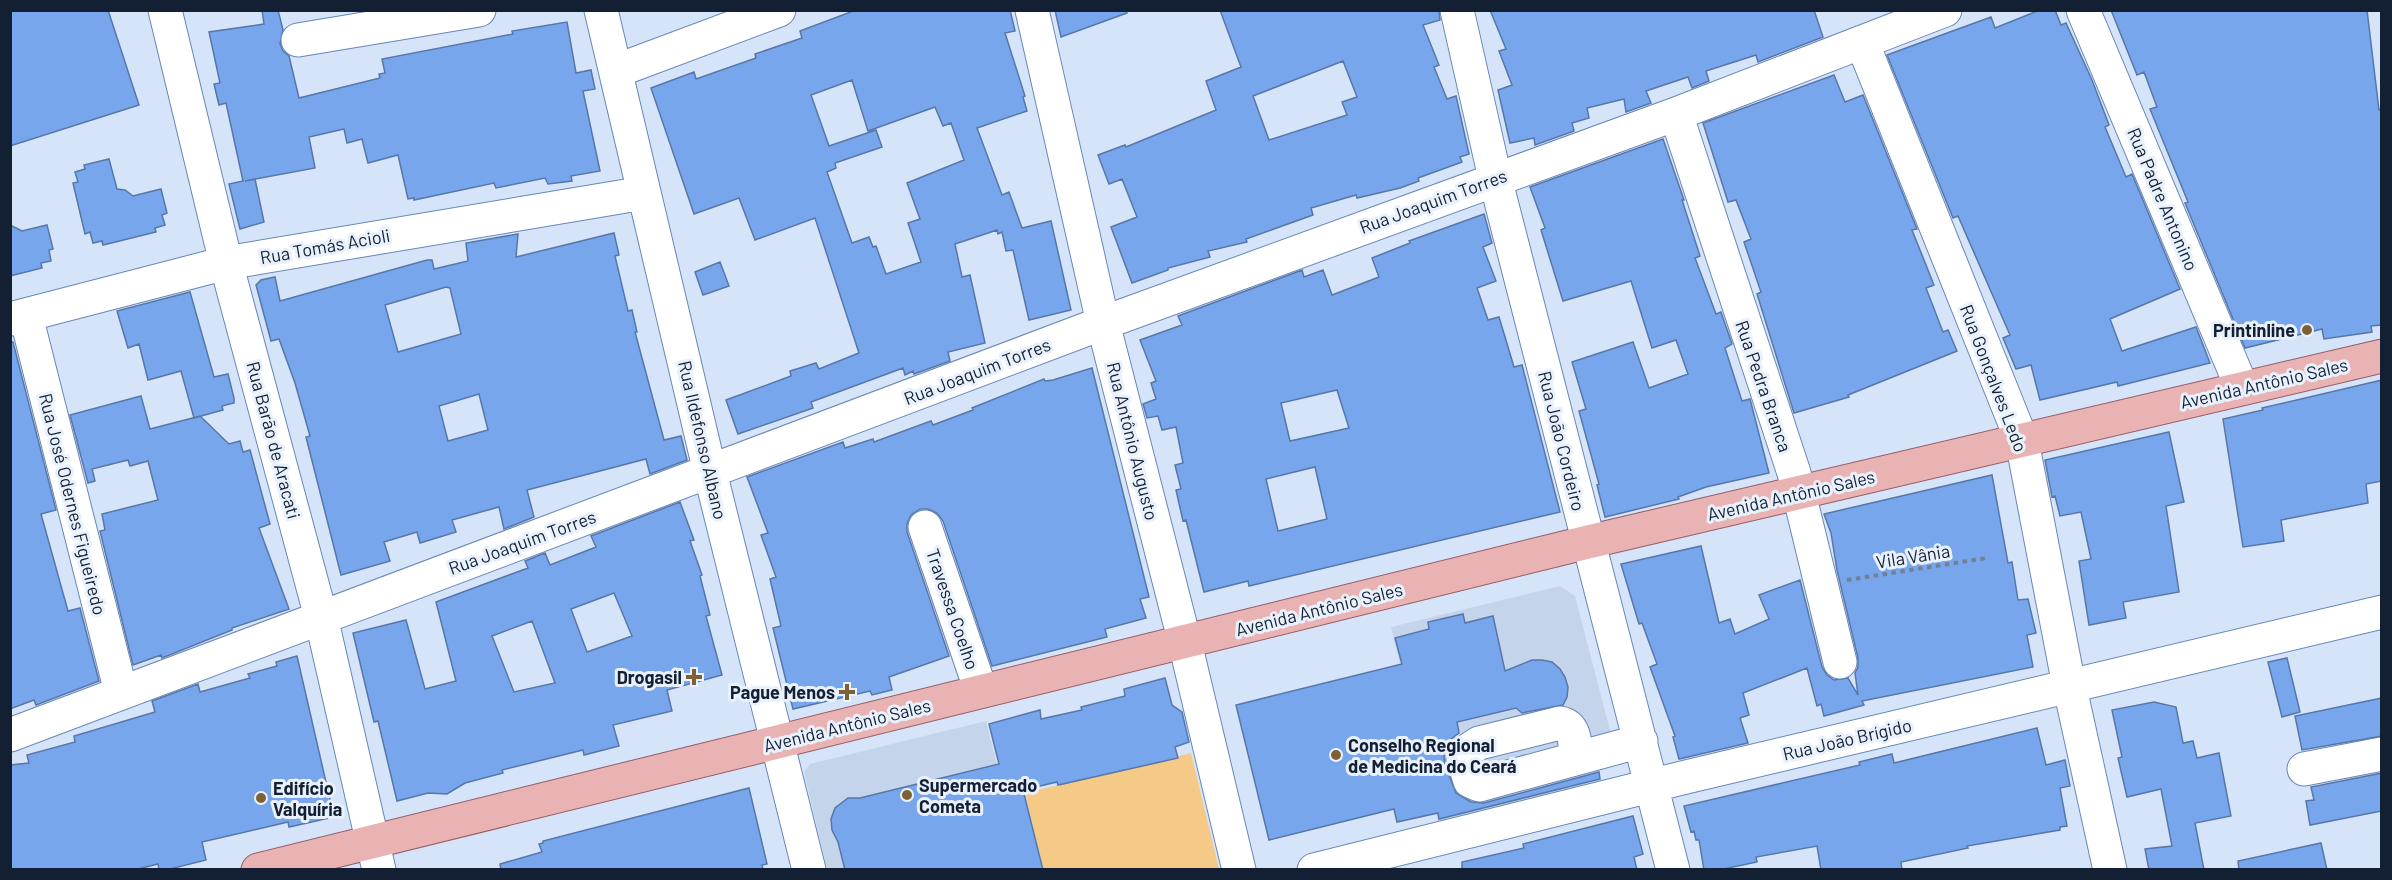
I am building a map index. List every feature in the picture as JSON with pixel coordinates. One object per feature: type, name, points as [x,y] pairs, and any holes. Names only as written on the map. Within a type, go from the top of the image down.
[{"type":"main road","name":"Avenida Antônio Sales","points":[[258,870],[375,855],[777,743],[981,691],[1185,643],[1588,542],[2382,356]]},
{"type":"street","name":"Rua Barão de Aracati","points":[[165,10],[226,263],[321,616],[375,855]]},
{"type":"street","points":[[298,40],[479,10]]},
{"type":"street","name":"Rua Ildefonso Albano","points":[[601,10],[809,870]]},
{"type":"street","points":[[616,71],[779,10]]},
{"type":"street","name":"Rua Antônio Augusto","points":[[1032,10],[1103,323],[1185,643],[1239,870]]},
{"type":"street","name":"Rua João Cordeiro","points":[[1457,10],[1495,178],[1673,870]]},
{"type":"street","name":"Rua Joaquim Torres","points":[[10,735],[1103,323],[1495,178],[1676,114],[1945,10]]},
{"type":"street","name":"Rua Padre Antonino","points":[[2083,10],[2242,388]]},
{"type":"street","name":"Rua Gonçalves Ledo","points":[[1862,42],[2022,441],[2069,686],[2110,870]]},
{"type":"street","name":"Rua Pedra Branca","points":[[1676,114],[1800,494],[1840,662]]},
{"type":"street","name":"Rua Tomás Acioli","points":[[18,317],[226,263],[644,193]]},
{"type":"street","name":"Rua José Odernes Figueiredo","points":[[18,317],[121,692]]},
{"type":"street","name":"Travessa Coelho","points":[[925,527],[981,691]]},
{"type":"street","name":"Rua João Brígido","points":[[1314,870],[1653,786],[2382,612]]},
{"type":"street","points":[[1576,758],[1641,741]]},
{"type":"street","points":[[2304,769],[2382,754]]},
{"type":"path","name":"Vila Vânia","points":[[1843,580],[1987,558]]},
{"type":"shaded area","points":[[1560,586],[1575,596],[1612,738],[1597,763],[1601,781],[1438,822],[1391,627]]},
{"type":"shaded area","name":"Supermercado Cometa","points":[[986,721],[1005,798],[1025,793],[1043,869],[827,869],[804,772],[810,764]]},
{"type":"shaded area","points":[[1191,753],[1219,869],[1043,869],[1025,793]]},
{"type":"building","points":[[10,10],[108,10],[139,105],[10,146]]},
{"type":"building","points":[[262,10],[278,10],[283,30],[280,44],[289,56],[299,98],[380,78],[379,74],[385,73],[382,59],[513,34],[512,31],[567,22],[576,73],[591,70],[595,89],[583,91],[600,171],[571,176],[572,181],[548,184],[545,178],[496,188],[494,183],[414,200],[414,198],[408,199],[398,155],[368,163],[362,139],[347,143],[344,129],[309,137],[315,168],[255,179],[264,222],[240,229],[229,184],[243,181],[226,103],[219,105],[214,84],[220,83],[209,32],[264,24]]},
{"type":"building","points":[[856,10],[1010,10],[1015,31],[1005,33],[1025,96],[1023,97],[1027,111],[977,128],[1002,195],[1009,192],[1022,228],[1051,221],[1071,310],[1029,320],[1013,250],[1006,251],[1002,232],[998,234],[997,230],[955,244],[962,277],[970,275],[985,343],[948,352],[950,361],[914,374],[913,371],[905,375],[903,368],[811,402],[813,408],[738,434],[726,400],[791,376],[790,371],[816,363],[819,369],[859,353],[815,218],[755,240],[739,198],[694,214],[651,88],[694,72],[696,79],[756,58],[755,54],[802,38],[800,31]],"holes":[[[852,80],[868,131],[935,107],[943,126],[951,123],[964,160],[907,183],[920,219],[908,223],[921,262],[886,274],[876,246],[873,247],[869,237],[852,243],[827,172],[836,168],[835,163],[882,147],[876,130],[829,146],[811,95]]]},
{"type":"building","points":[[1055,10],[1126,10],[1127,13],[1061,37]]},
{"type":"building","points":[[1220,10],[1439,10],[1440,20],[1423,25],[1439,65],[1434,67],[1447,99],[1456,96],[1469,154],[1460,157],[1462,162],[1418,178],[1419,181],[1400,188],[1357,198],[1356,195],[1311,208],[1313,215],[1246,239],[1247,242],[1208,251],[1210,257],[1168,268],[1168,270],[1132,283],[1111,227],[1137,217],[1122,179],[1109,184],[1098,155],[1125,145],[1126,147],[1216,110],[1206,81],[1241,67]],"holes":[[[1343,61],[1357,97],[1342,102],[1347,115],[1269,140],[1253,96]]]},
{"type":"building","points":[[1490,10],[1814,10],[1823,37],[1758,62],[1756,55],[1706,71],[1709,81],[1692,88],[1688,77],[1646,91],[1651,103],[1626,112],[1624,99],[1587,108],[1589,118],[1572,123],[1574,131],[1535,145],[1534,138],[1510,143],[1498,90],[1512,85],[1499,51],[1506,49]]},
{"type":"building","points":[[2040,10],[2055,10],[2061,25],[2066,23],[2092,80],[2109,125],[2105,127],[2126,177],[2132,174],[2180,289],[2110,319],[2122,351],[2196,327],[2210,363],[2118,386],[2117,382],[2040,400],[2031,365],[2016,369],[2003,338],[2010,335],[1958,216],[1953,218],[1887,55],[1991,17],[1995,28]]},
{"type":"building","points":[[2111,10],[2367,10],[2379,110],[2382,110],[2382,325],[2371,326],[2372,332],[2324,339],[2322,329],[2245,348],[2185,203],[2188,202],[2150,109],[2157,107],[2144,72],[2137,75]]},
{"type":"building","points":[[1834,75],[1845,102],[1863,95],[1917,229],[1912,230],[1934,285],[1926,288],[1943,332],[1948,330],[1957,351],[1848,395],[1849,397],[1794,413],[1757,294],[1761,292],[1744,242],[1751,239],[1736,200],[1728,202],[1703,123]]},
{"type":"building","points":[[1663,139],[1700,256],[1695,258],[1716,314],[1721,312],[1732,344],[1725,348],[1742,401],[1750,399],[1769,473],[1706,487],[1678,497],[1679,499],[1605,517],[1597,485],[1599,484],[1579,411],[1586,409],[1572,362],[1633,342],[1649,388],[1688,374],[1676,340],[1652,348],[1631,281],[1563,301],[1541,230],[1545,228],[1530,187]]},
{"type":"building","points":[[109,159],[117,189],[125,190],[133,196],[161,189],[167,213],[162,215],[165,225],[155,228],[156,232],[103,245],[102,241],[93,243],[90,232],[85,234],[73,183],[78,182],[75,172],[85,169],[84,165]]},
{"type":"building","points":[[1484,214],[1492,243],[1483,247],[1496,281],[1477,288],[1488,320],[1499,317],[1514,367],[1522,365],[1560,512],[1249,586],[1248,581],[1204,592],[1176,490],[1181,489],[1175,465],[1183,463],[1176,427],[1162,430],[1158,416],[1147,418],[1143,404],[1156,399],[1151,383],[1156,381],[1140,340],[1182,325],[1178,316],[1302,270],[1304,277],[1323,270],[1332,295],[1379,277],[1372,258],[1410,243],[1409,241]],"holes":[[[1337,390],[1349,428],[1290,441],[1281,403]],[[1315,467],[1327,519],[1278,531],[1266,479]]]},
{"type":"building","points":[[10,225],[22,231],[47,225],[53,249],[49,250],[51,261],[41,263],[42,268],[10,276]]},
{"type":"building","points":[[614,233],[619,255],[615,256],[628,311],[632,310],[637,332],[635,332],[664,440],[681,436],[687,460],[650,474],[646,459],[527,490],[534,517],[504,529],[499,507],[452,520],[456,532],[420,543],[417,532],[384,542],[390,561],[341,575],[306,437],[310,436],[295,383],[279,339],[271,341],[256,285],[261,280],[275,277],[280,301],[427,260],[432,260],[434,269],[468,261],[466,243],[518,234],[516,257]],"holes":[[[446,287],[450,288],[461,334],[398,352],[385,305]],[[479,394],[488,430],[448,441],[439,406]]]},
{"type":"building","points":[[720,262],[729,286],[703,295],[695,272]]},
{"type":"building","points":[[190,292],[214,377],[228,374],[234,398],[234,403],[222,406],[223,410],[194,418],[181,371],[148,380],[139,344],[128,348],[117,311]]},
{"type":"building","points":[[10,342],[13,342],[56,510],[41,514],[68,611],[80,608],[99,681],[36,705],[34,700],[10,709]]},
{"type":"building","points":[[1092,368],[1149,597],[1140,599],[1146,618],[1105,629],[1107,637],[992,666],[943,521],[937,513],[928,509],[920,509],[911,515],[907,524],[907,532],[949,656],[889,677],[892,690],[872,695],[870,691],[793,709],[773,628],[781,626],[770,579],[776,577],[761,535],[768,533],[747,477],[843,442],[845,448],[873,439],[874,442],[931,421],[933,425],[1044,379],[1045,381],[1053,380]]},
{"type":"building","points":[[2382,380],[2382,481],[2366,484],[2368,503],[2281,520],[2284,541],[2243,547],[2223,419]]},
{"type":"building","points":[[141,396],[150,429],[200,416],[229,444],[240,441],[243,452],[250,450],[270,524],[259,528],[289,609],[232,628],[232,630],[162,658],[161,655],[133,665],[100,531],[105,530],[102,514],[158,500],[148,461],[130,466],[128,460],[92,469],[95,481],[88,483],[70,415]]},
{"type":"building","points":[[2169,432],[2184,502],[2166,506],[2179,592],[2123,602],[2126,618],[2089,625],[2079,561],[2091,559],[2081,512],[2060,516],[2055,496],[2052,497],[2045,460]]},
{"type":"building","points":[[1992,475],[2008,563],[2012,562],[2018,600],[2028,599],[2036,633],[2027,635],[2033,667],[1862,701],[1864,705],[1824,716],[1821,704],[1817,706],[1807,668],[1743,693],[1749,715],[1740,718],[1748,743],[1679,759],[1673,737],[1675,736],[1650,667],[1657,664],[1642,623],[1639,624],[1621,564],[1701,546],[1719,623],[1730,619],[1735,634],[1769,619],[1759,595],[1800,580],[1822,667],[1834,680],[1848,678],[1858,695],[1855,673],[1858,658],[1837,570],[1831,533],[1824,514]]},
{"type":"building","points":[[680,502],[694,540],[690,541],[702,575],[700,576],[710,615],[706,616],[722,675],[667,690],[672,711],[613,725],[619,746],[584,755],[583,750],[502,770],[503,773],[465,783],[447,794],[428,793],[397,801],[378,721],[374,722],[353,633],[406,620],[425,689],[456,681],[436,602],[528,568],[525,561],[545,553],[550,565],[596,547],[591,536]],"holes":[[[614,593],[632,636],[587,652],[571,609]],[[532,621],[555,683],[514,692],[492,636]]]},
{"type":"building","points":[[1463,614],[1465,623],[1493,616],[1505,671],[1532,660],[1552,662],[1560,669],[1568,687],[1563,705],[1522,713],[1516,708],[1457,722],[1459,733],[1446,743],[1444,756],[1445,765],[1456,793],[1471,802],[1484,803],[1599,772],[1600,779],[1439,819],[1438,813],[1397,822],[1394,809],[1269,840],[1236,705],[1402,664],[1395,638],[1429,629],[1428,622]]},
{"type":"building","points":[[297,656],[334,817],[289,827],[288,822],[202,842],[206,860],[166,870],[159,870],[158,864],[134,870],[10,870],[10,765],[29,763],[27,755],[75,742],[74,736],[155,712],[152,701],[198,684],[200,692],[250,678],[248,674],[277,666],[276,662]]},
{"type":"building","points":[[2287,658],[2300,712],[2282,717],[2268,662]]},
{"type":"building","points":[[1165,678],[1172,705],[1182,712],[1189,742],[1175,747],[1178,758],[1058,785],[1057,782],[1023,790],[1043,870],[845,870],[838,842],[832,830],[831,819],[835,808],[848,798],[860,798],[999,764],[989,724],[1040,710],[1041,719],[1082,710],[1081,707],[1125,696],[1124,689]]},
{"type":"building","points":[[2382,698],[2382,736],[2302,750],[2295,716]]},
{"type":"building","points":[[2154,702],[2176,707],[2183,743],[2193,741],[2197,758],[2219,753],[2231,816],[2195,823],[2204,870],[2149,870],[2145,849],[2172,846],[2161,789],[2127,797],[2118,758],[2122,757],[2112,710]]},
{"type":"building","points":[[2037,728],[2046,765],[2065,760],[2070,786],[2060,788],[2067,826],[2060,827],[2060,830],[1967,846],[1968,848],[1901,862],[1902,870],[1821,870],[1817,846],[1756,857],[1757,862],[1719,870],[1704,870],[1699,840],[1696,840],[1694,831],[1691,832],[1684,806],[1860,765],[1859,762],[1892,754],[1894,763]]},
{"type":"building","points":[[2382,773],[2382,811],[2310,825],[2306,801],[2314,800],[2311,787]]},
{"type":"building","points":[[749,788],[767,864],[762,865],[763,870],[501,870],[500,864],[542,852],[539,844],[543,841]]},
{"type":"building","points":[[1633,816],[1643,854],[1634,857],[1637,870],[1462,870],[1462,862],[1524,848],[1523,844]]},
{"type":"building","points":[[2321,843],[2327,870],[2239,870],[2238,861]]},
{"type":"place","name":"Printinline","points":[[2307,330]]},
{"type":"place","name":"Drogasil","points":[[694,677]]},
{"type":"place","name":"Pague Menos","points":[[847,692]]},
{"type":"place","name":"Conselho Regional de Medicina do Ceará","points":[[1336,755]]},
{"type":"place","name":"Supermercado Cometa","points":[[907,795]]},
{"type":"place","name":"Edifício Valquíria","points":[[261,798]]}]
